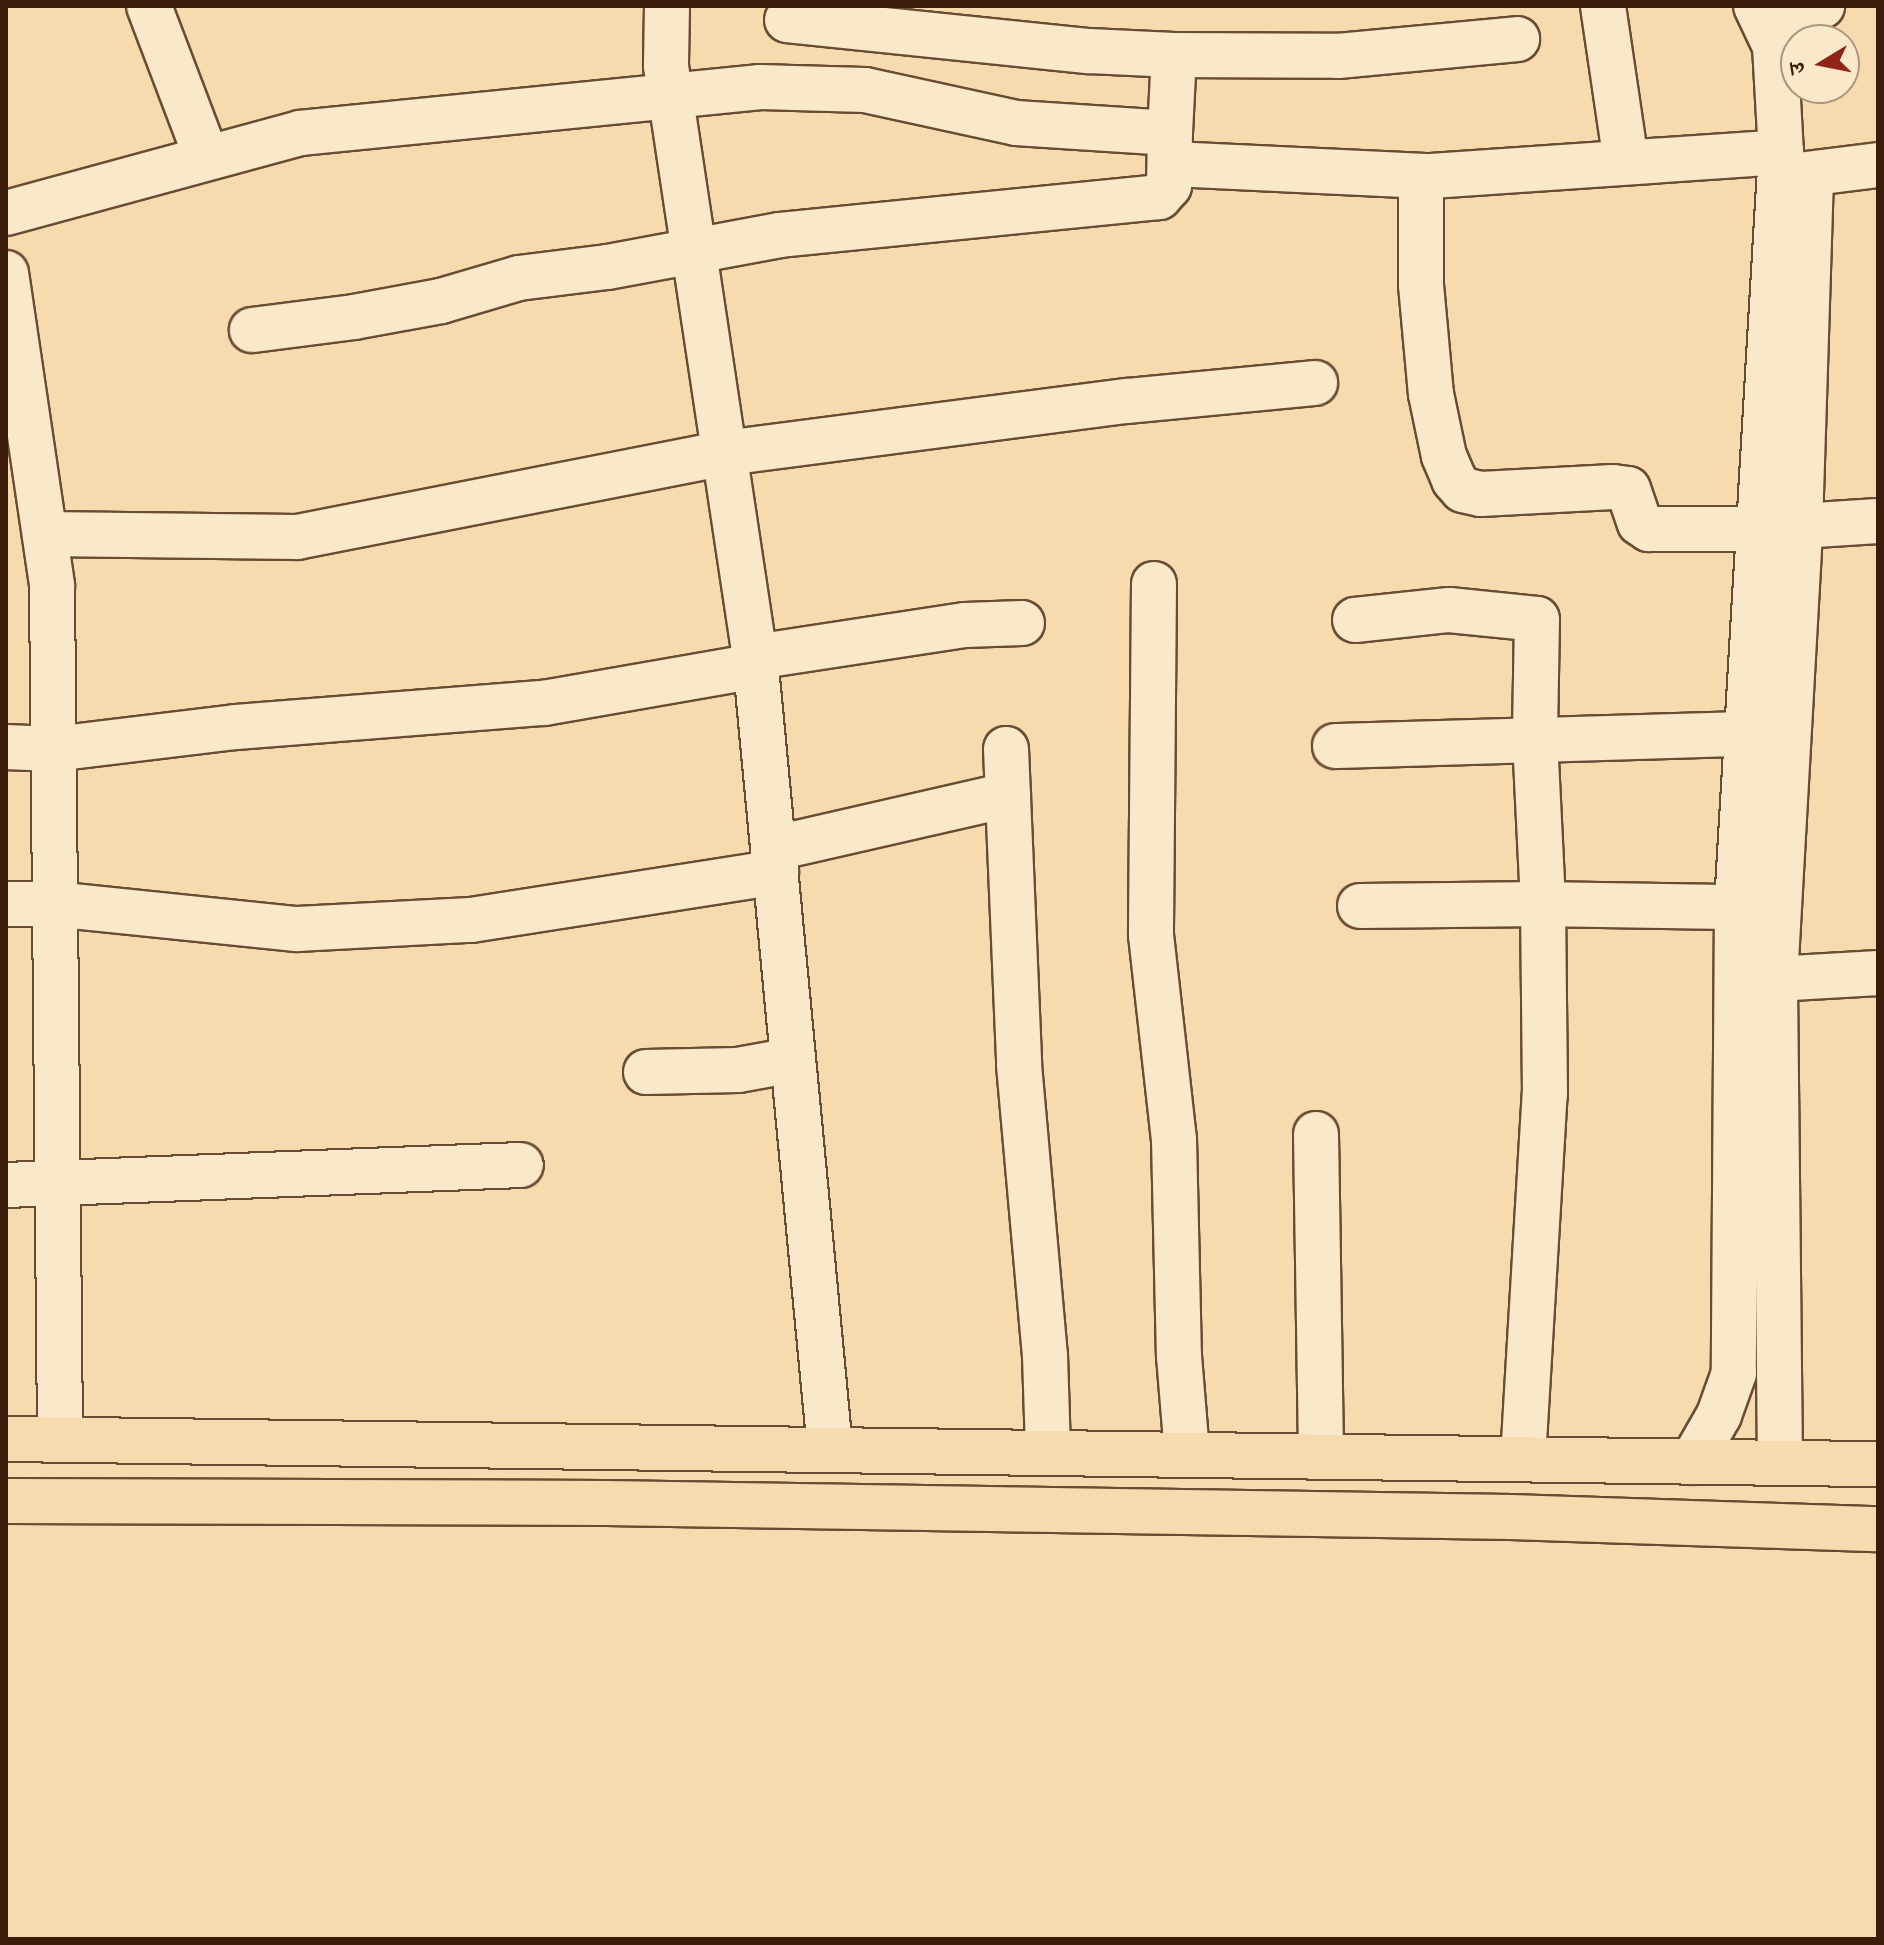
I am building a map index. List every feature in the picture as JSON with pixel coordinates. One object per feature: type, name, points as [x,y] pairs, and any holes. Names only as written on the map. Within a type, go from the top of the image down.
[{"type":"main road","points":[[6,1439],[1878,1464]]},
{"type":"main road","points":[[6,1501],[670,1504],[1510,1517],[1878,1529]]},
{"type":"street","points":[[149,6],[206,156]]},
{"type":"street","points":[[667,6],[666,66],[756,662],[830,1449]]},
{"type":"street","points":[[1603,6],[1626,161]]},
{"type":"street","points":[[1780,1463],[1775,979],[1781,508],[1791,168],[1775,46],[1762,18],[1822,6]]},
{"type":"street","points":[[789,88],[787,13],[1089,51],[1174,55],[1338,56],[1517,39]]},
{"type":"street","points":[[252,330],[441,301],[519,278],[607,267],[694,248],[780,235],[1159,197],[1169,186],[1174,55]]},
{"type":"street","points":[[6,213],[154,174],[206,156],[300,133],[671,95],[789,88],[865,90],[1016,123],[1171,149],[1421,176],[1626,161],[1791,168],[1878,165]]},
{"type":"street","points":[[1421,176],[1421,285],[1431,394],[1444,456],[1454,480],[1463,490],[1481,494],[1628,489],[1640,523],[1649,529],[1781,508],[1878,521]]},
{"type":"street","points":[[6,273],[52,586],[60,1440]]},
{"type":"street","points":[[45,534],[297,537],[725,453],[1127,401],[1315,383]]},
{"type":"street","points":[[1692,1462],[1719,1415],[1734,1373],[1737,907],[1747,734],[1781,508]]},
{"type":"street","points":[[1154,584],[1151,935],[1174,1139],[1179,1356],[1187,1454]]},
{"type":"street","points":[[1355,620],[1449,610],[1537,619],[1535,739],[1543,904],[1545,1094],[1523,1459]]},
{"type":"street","points":[[6,747],[54,749],[236,727],[544,703],[965,625],[1022,623]]},
{"type":"street","points":[[1335,746],[1747,734]]},
{"type":"street","points":[[1006,749],[1019,1065],[1045,1355],[1048,1452]]},
{"type":"street","points":[[776,872],[776,848],[1008,795]]},
{"type":"street","points":[[6,904],[53,904],[297,929],[471,920],[776,872]]},
{"type":"street","points":[[1360,906],[1543,904],[1737,907]]},
{"type":"street","points":[[1775,979],[1878,973]]},
{"type":"street","points":[[646,1072],[738,1070],[793,1060]]},
{"type":"street","points":[[1316,1134],[1321,1456]]},
{"type":"street","points":[[6,1185],[58,1186],[521,1165]]}]
